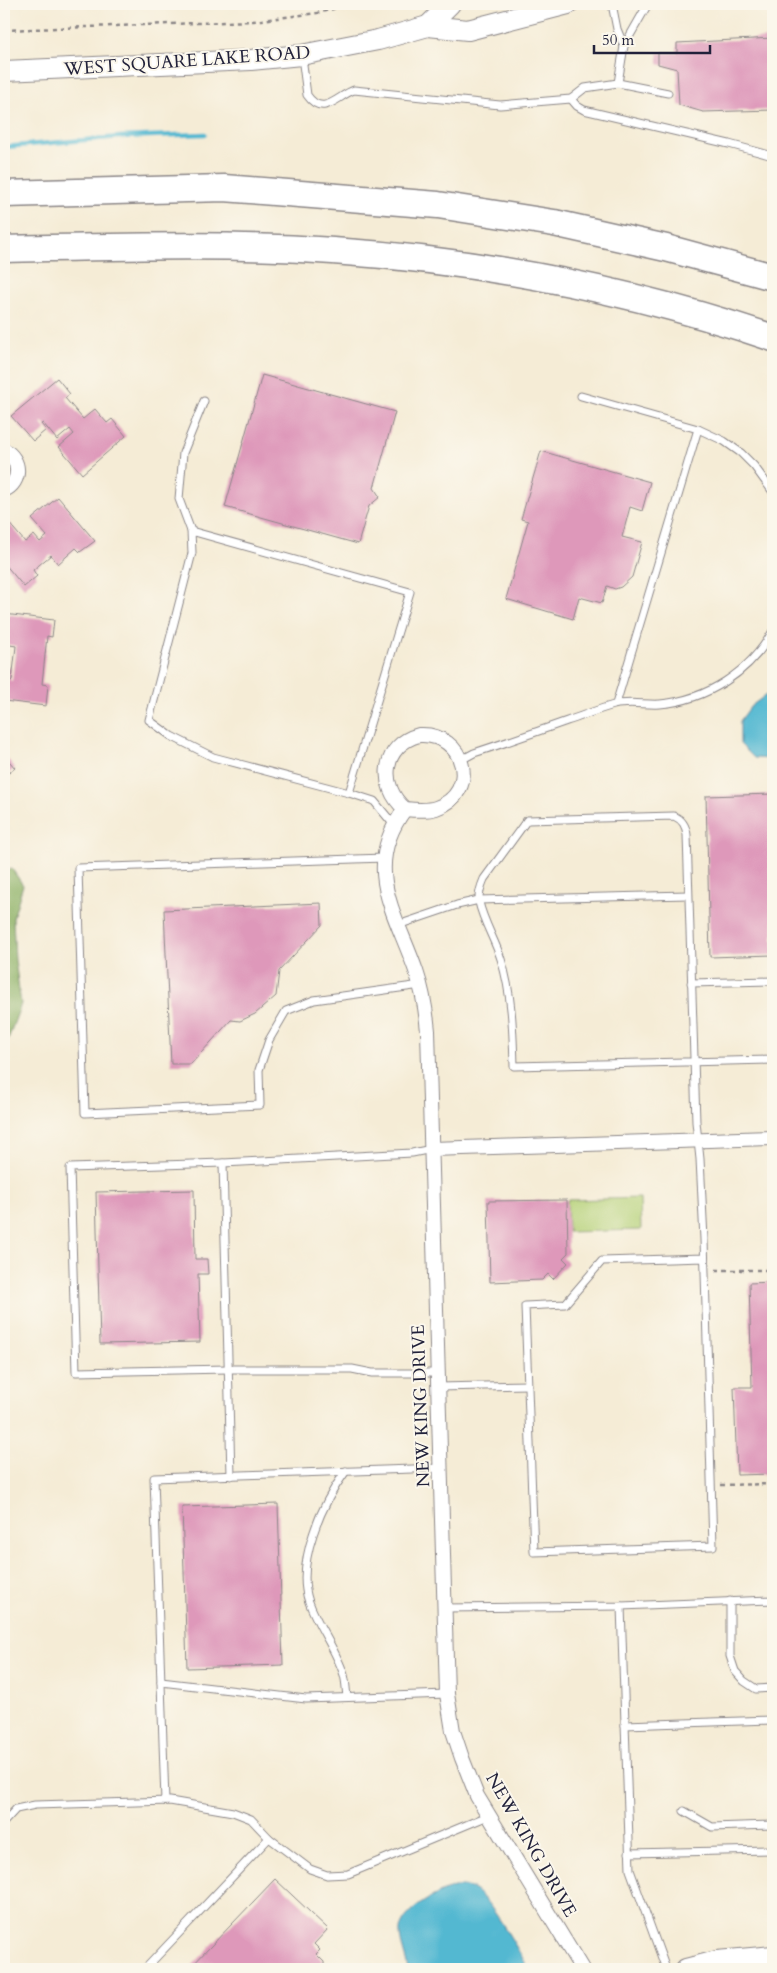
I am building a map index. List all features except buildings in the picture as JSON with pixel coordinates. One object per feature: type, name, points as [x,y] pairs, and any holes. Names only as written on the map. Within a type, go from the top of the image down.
[{"type":"highway","points":[[4,194],[224,188],[438,205],[554,223],[666,248],[773,277]]},
{"type":"highway","points":[[4,249],[189,246],[332,251],[433,260],[609,290],[713,318],[773,338]]},
{"type":"main road","name":"WEST SQUARE LAKE ROAD","points":[[428,26],[450,4]]},
{"type":"main road","name":"WEST SQUARE LAKE ROAD","points":[[4,71],[251,60],[302,55],[378,40],[428,26],[468,30],[568,4]]},
{"type":"main road","points":[[686,1969],[717,1962],[773,1956]]},
{"type":"street","points":[[4,450],[12,455],[18,468],[14,483],[10,488],[4,490]]},
{"type":"street","points":[[426,734],[451,745],[461,760],[463,772],[463,781],[454,797],[435,809],[405,809],[395,800],[390,790],[387,776],[393,753],[400,744],[411,737],[426,734]]},
{"type":"street","name":"NEW KING DRIVE","points":[[405,809],[394,825],[385,858],[386,890],[397,926],[421,985],[428,1031],[447,1694],[453,1731],[477,1796],[582,1969]]},
{"type":"street","points":[[432,1149],[773,1138]]},
{"type":"lane","points":[[612,4],[617,29],[624,46]]},
{"type":"lane","points":[[618,83],[624,46],[648,4]]},
{"type":"lane","points":[[302,55],[307,95],[310,100],[320,104],[333,103],[348,92],[362,90],[500,105],[571,99],[585,88],[618,83],[668,93]]},
{"type":"lane","points":[[571,99],[577,106],[592,112],[675,130],[773,156]]},
{"type":"lane","points":[[581,396],[698,430],[724,440],[754,466],[773,492]]},
{"type":"lane","points":[[204,401],[183,453],[179,499],[191,531],[192,553],[149,720],[171,736],[212,757],[374,801],[394,825]]},
{"type":"lane","points":[[616,704],[698,430]]},
{"type":"lane","points":[[191,531],[410,592],[349,793]]},
{"type":"lane","points":[[461,760],[616,704],[661,704],[684,700],[705,693],[738,674],[761,650],[773,631]]},
{"type":"lane","points":[[704,1258],[602,1261],[564,1304],[525,1306],[534,1552],[713,1546],[704,1258],[694,1063],[686,827],[681,819],[674,816],[527,820],[484,879],[480,889],[479,900],[499,953],[507,982],[511,1004],[514,1066],[694,1063],[773,1060]]},
{"type":"lane","points":[[385,858],[78,868],[85,1113],[260,1105],[258,1070],[269,1040],[286,1011],[314,1000],[421,985]]},
{"type":"lane","points":[[397,926],[441,910],[479,900],[688,895]]},
{"type":"lane","points":[[691,983],[773,981]]},
{"type":"lane","points":[[432,1149],[412,1153],[223,1163],[70,1168],[76,1372],[352,1369],[438,1380],[528,1385]]},
{"type":"lane","points":[[223,1163],[231,1476]]},
{"type":"lane","points":[[165,1801],[154,1478],[441,1468]]},
{"type":"lane","points":[[346,1471],[335,1485],[308,1547],[304,1570],[305,1589],[309,1603],[344,1675],[347,1697]]},
{"type":"lane","points":[[444,1608],[621,1606],[773,1600]]},
{"type":"lane","points":[[730,1601],[730,1656],[735,1671],[744,1681],[756,1689],[773,1688]]},
{"type":"lane","points":[[621,1606],[630,1870],[666,1969]]},
{"type":"lane","points":[[161,1682],[306,1699],[447,1694]]},
{"type":"lane","points":[[625,1724],[773,1720]]},
{"type":"lane","points":[[4,1822],[16,1809],[35,1805],[165,1801],[233,1812],[251,1820],[269,1838],[310,1869],[327,1875],[348,1874],[488,1816]]},
{"type":"lane","points":[[684,1811],[712,1827],[773,1825]]},
{"type":"lane","points":[[145,1969],[269,1838]]},
{"type":"lane","points":[[629,1853],[773,1850]]},
{"type":"path","points":[[4,30],[253,21],[308,14],[352,4]]},
{"type":"path","points":[[714,1270],[773,1270]]},
{"type":"path","points":[[720,1485],[773,1484]]},
{"type":"green space","points":[[12,869],[23,885],[13,918],[15,960],[21,1004],[7,1042],[4,1044],[4,870]]},
{"type":"green space","points":[[640,1198],[641,1230],[568,1232],[567,1200]]},
{"type":"water","points":[[773,690],[773,759],[754,758],[740,744],[740,721],[751,706]]},
{"type":"water","points":[[454,1887],[470,1888],[485,1900],[494,1911],[529,1969],[408,1969],[400,1935],[405,1919],[428,1899]]},
{"type":"waterway","points":[[4,147],[120,137],[205,134]]}]
